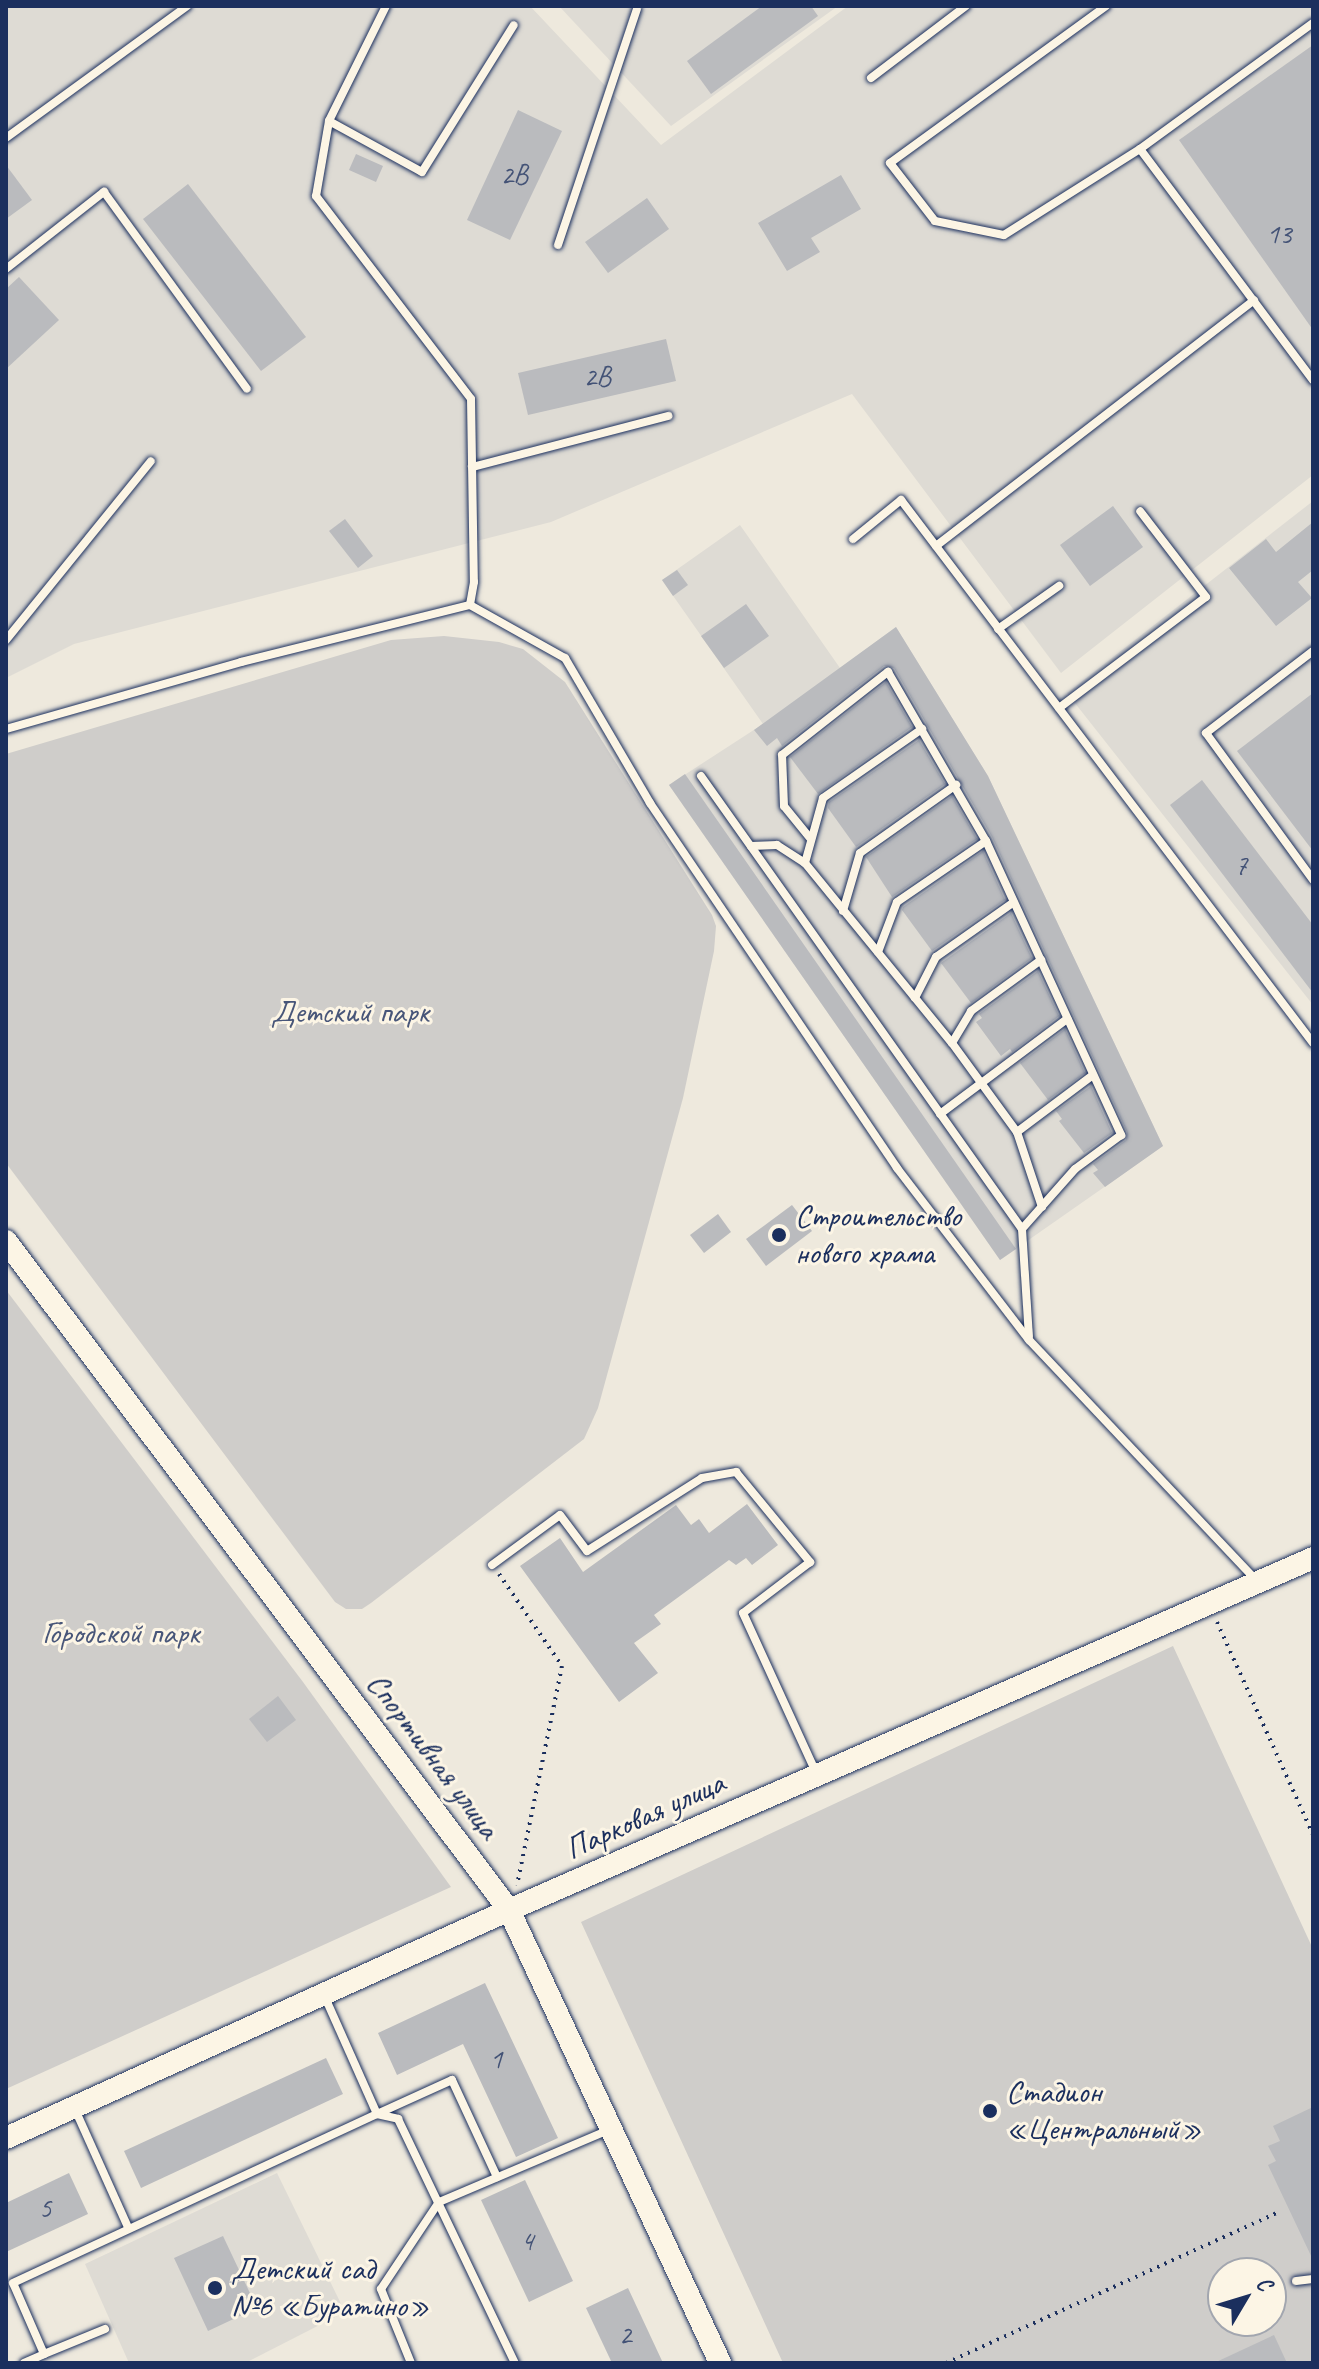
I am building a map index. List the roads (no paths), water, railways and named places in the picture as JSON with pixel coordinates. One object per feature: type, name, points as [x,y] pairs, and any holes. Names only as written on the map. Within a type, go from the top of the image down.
[{"type":"street","name":"Спортивная улица","points":[[6,1241],[509,1910],[720,2363]]},
{"type":"street","name":"Парковая улица","points":[[6,2138],[509,1910],[1313,1558]]},
{"type":"lane","points":[[6,138],[187,6]]},
{"type":"lane","points":[[386,6],[329,121],[316,196],[471,399],[474,582],[470,605]]},
{"type":"lane","points":[[871,78],[966,6]]},
{"type":"lane","points":[[1106,6],[890,163],[935,221],[1004,235],[1140,149],[1313,23]]},
{"type":"lane","points":[[558,245],[636,7]]},
{"type":"lane","points":[[329,121],[422,172],[514,25]]},
{"type":"lane","points":[[1140,149],[1313,380]]},
{"type":"lane","points":[[6,269],[104,192],[247,389]]},
{"type":"lane","points":[[936,546],[1254,300]]},
{"type":"lane","points":[[472,467],[668,416]]},
{"type":"lane","points":[[6,640],[151,461]]},
{"type":"lane","points":[[853,539],[901,500],[1313,1043]]},
{"type":"lane","points":[[1059,708],[1206,597],[1140,511]]},
{"type":"lane","points":[[998,629],[1059,586]]},
{"type":"lane","points":[[6,729],[241,662],[470,605],[565,658],[650,803],[897,1168],[1029,1340],[1258,1583]]},
{"type":"lane","points":[[1313,651],[1206,733],[1313,880]]},
{"type":"lane","points":[[810,838],[784,806],[782,755],[888,672],[986,841],[1121,1135],[1075,1169],[1022,1229]]},
{"type":"lane","points":[[805,863],[823,798],[922,729]]},
{"type":"lane","points":[[701,776],[1022,1229],[1029,1340]]},
{"type":"lane","points":[[843,911],[860,853],[956,785]]},
{"type":"lane","points":[[878,952],[897,902],[986,841]]},
{"type":"lane","points":[[751,846],[777,845],[805,863],[952,1043],[1017,1132],[1042,1207]]},
{"type":"lane","points":[[915,998],[936,957],[1014,902]]},
{"type":"lane","points":[[952,1043],[971,1011],[1041,960]]},
{"type":"lane","points":[[940,1114],[1067,1019]]},
{"type":"lane","points":[[1017,1132],[1093,1075]]},
{"type":"lane","points":[[492,1565],[560,1515],[587,1551],[702,1478],[736,1472],[810,1562],[743,1613],[817,1775]]},
{"type":"lane","points":[[324,1994],[377,2114]]},
{"type":"lane","points":[[44,2354],[13,2283],[128,2227],[452,2080],[497,2177]]},
{"type":"lane","points":[[74,2107],[128,2227]]},
{"type":"lane","points":[[377,2114],[398,2119],[515,2363]]},
{"type":"lane","points":[[411,2363],[381,2289],[439,2202],[611,2129]]},
{"type":"lane","points":[[1296,2281],[1313,2279]]},
{"type":"lane","points":[[24,2363],[105,2329]]},
{"type":"place","name":"Строительство нового храма","points":[[779,1235]]},
{"type":"place","name":"Стадион «Центральный»","points":[[990,2111]]},
{"type":"place","name":"Детский сад №6 «Буратино»","points":[[215,2288]]},
{"type":"park label","name":"Детский парк","points":[[350,1012]]},
{"type":"park label","name":"Городской парк","points":[[121,1633]]}]
